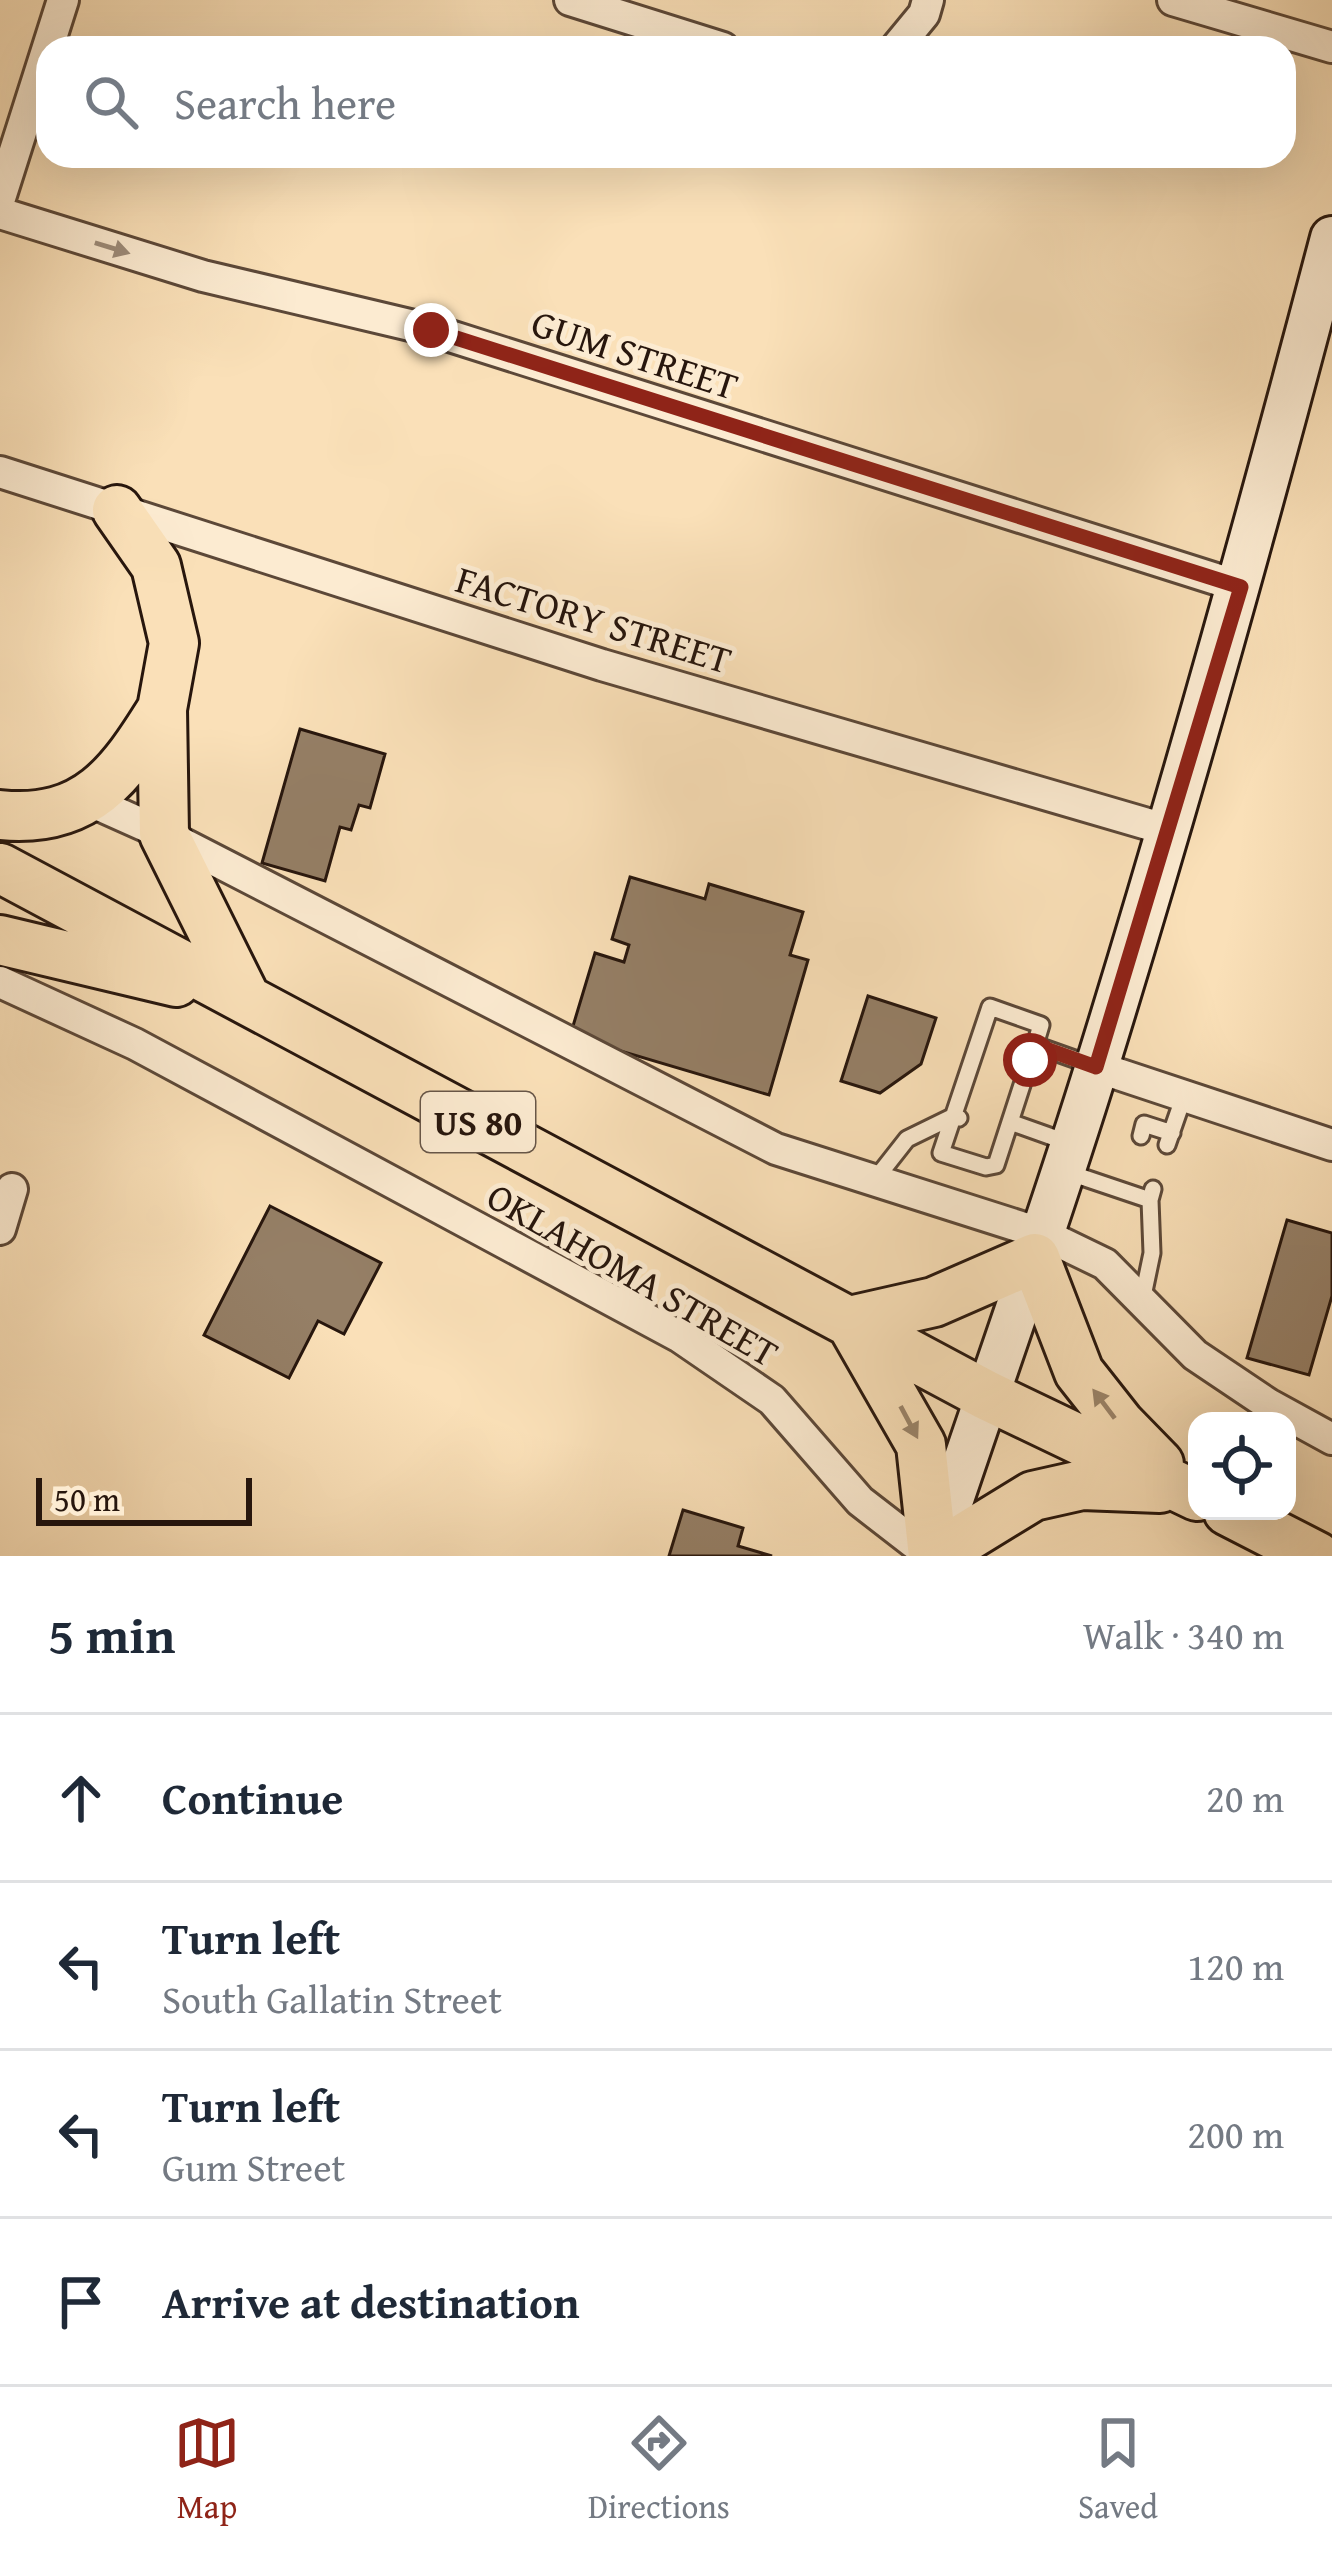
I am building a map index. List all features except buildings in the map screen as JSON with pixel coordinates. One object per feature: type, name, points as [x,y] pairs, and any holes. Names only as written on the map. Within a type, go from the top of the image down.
[{"type":"main road","points":[[118,510],[156,566],[174,643],[162,709],[164,834],[246,999]]},
{"type":"main road","points":[[0,815],[28,818],[88,800],[125,769],[162,709]]},
{"type":"main road","name":"US 80","points":[[0,868],[986,1395],[1188,1492]]},
{"type":"main road","points":[[0,940],[246,999]]},
{"type":"main road","points":[[1188,1491],[1120,1424],[1079,1372],[1039,1246],[934,1302],[850,1321],[921,1445],[933,1556],[1033,1496],[1082,1485],[1188,1493]]},
{"type":"main road","points":[[1246,1520],[1316,1556]]},
{"type":"street","points":[[52,36],[63,0]]},
{"type":"street","points":[[570,0],[685,36]]},
{"type":"street","points":[[906,36],[924,14],[928,0]]},
{"type":"street","points":[[1173,0],[1295,36]]},
{"type":"street","points":[[1296,36],[1332,47]]},
{"type":"street","points":[[0,199],[36,85]]},
{"type":"street","name":"GUM STREET","points":[[0,213],[203,276],[431,330],[1241,587]]},
{"type":"street","points":[[933,1556],[1068,1157],[1168,830],[1241,587],[1332,238]]},
{"type":"street","name":"FACTORY STREET","points":[[0,472],[602,665],[1168,830]]},
{"type":"street","points":[[88,800],[164,834],[776,1149],[874,1181],[1039,1246],[1105,1264],[1195,1354],[1268,1404],[1332,1439]]},
{"type":"street","name":"OKLAHOMA STREET","points":[[0,982],[135,1044],[680,1337],[772,1400],[860,1501],[933,1556]]},
{"type":"street","points":[[1096,1067],[1332,1145]]},
{"type":"street","points":[[0,1229],[12,1190]]},
{"type":"lane","points":[[991,1007],[1041,1025],[1029,1054],[1013,1095],[996,1165],[986,1167],[941,1153],[983,1043],[991,1007]]},
{"type":"lane","points":[[1029,1054],[1096,1067]]},
{"type":"lane","points":[[1141,1136],[1144,1124],[1170,1139],[1184,1096]]},
{"type":"lane","points":[[874,1181],[907,1139],[957,1118]]},
{"type":"lane","points":[[1004,1128],[1152,1195],[1152,1253],[1142,1301]]},
{"type":"route","points":[[431,330],[1241,587],[1096,1067],[1035,1045],[1030,1060]]}]
